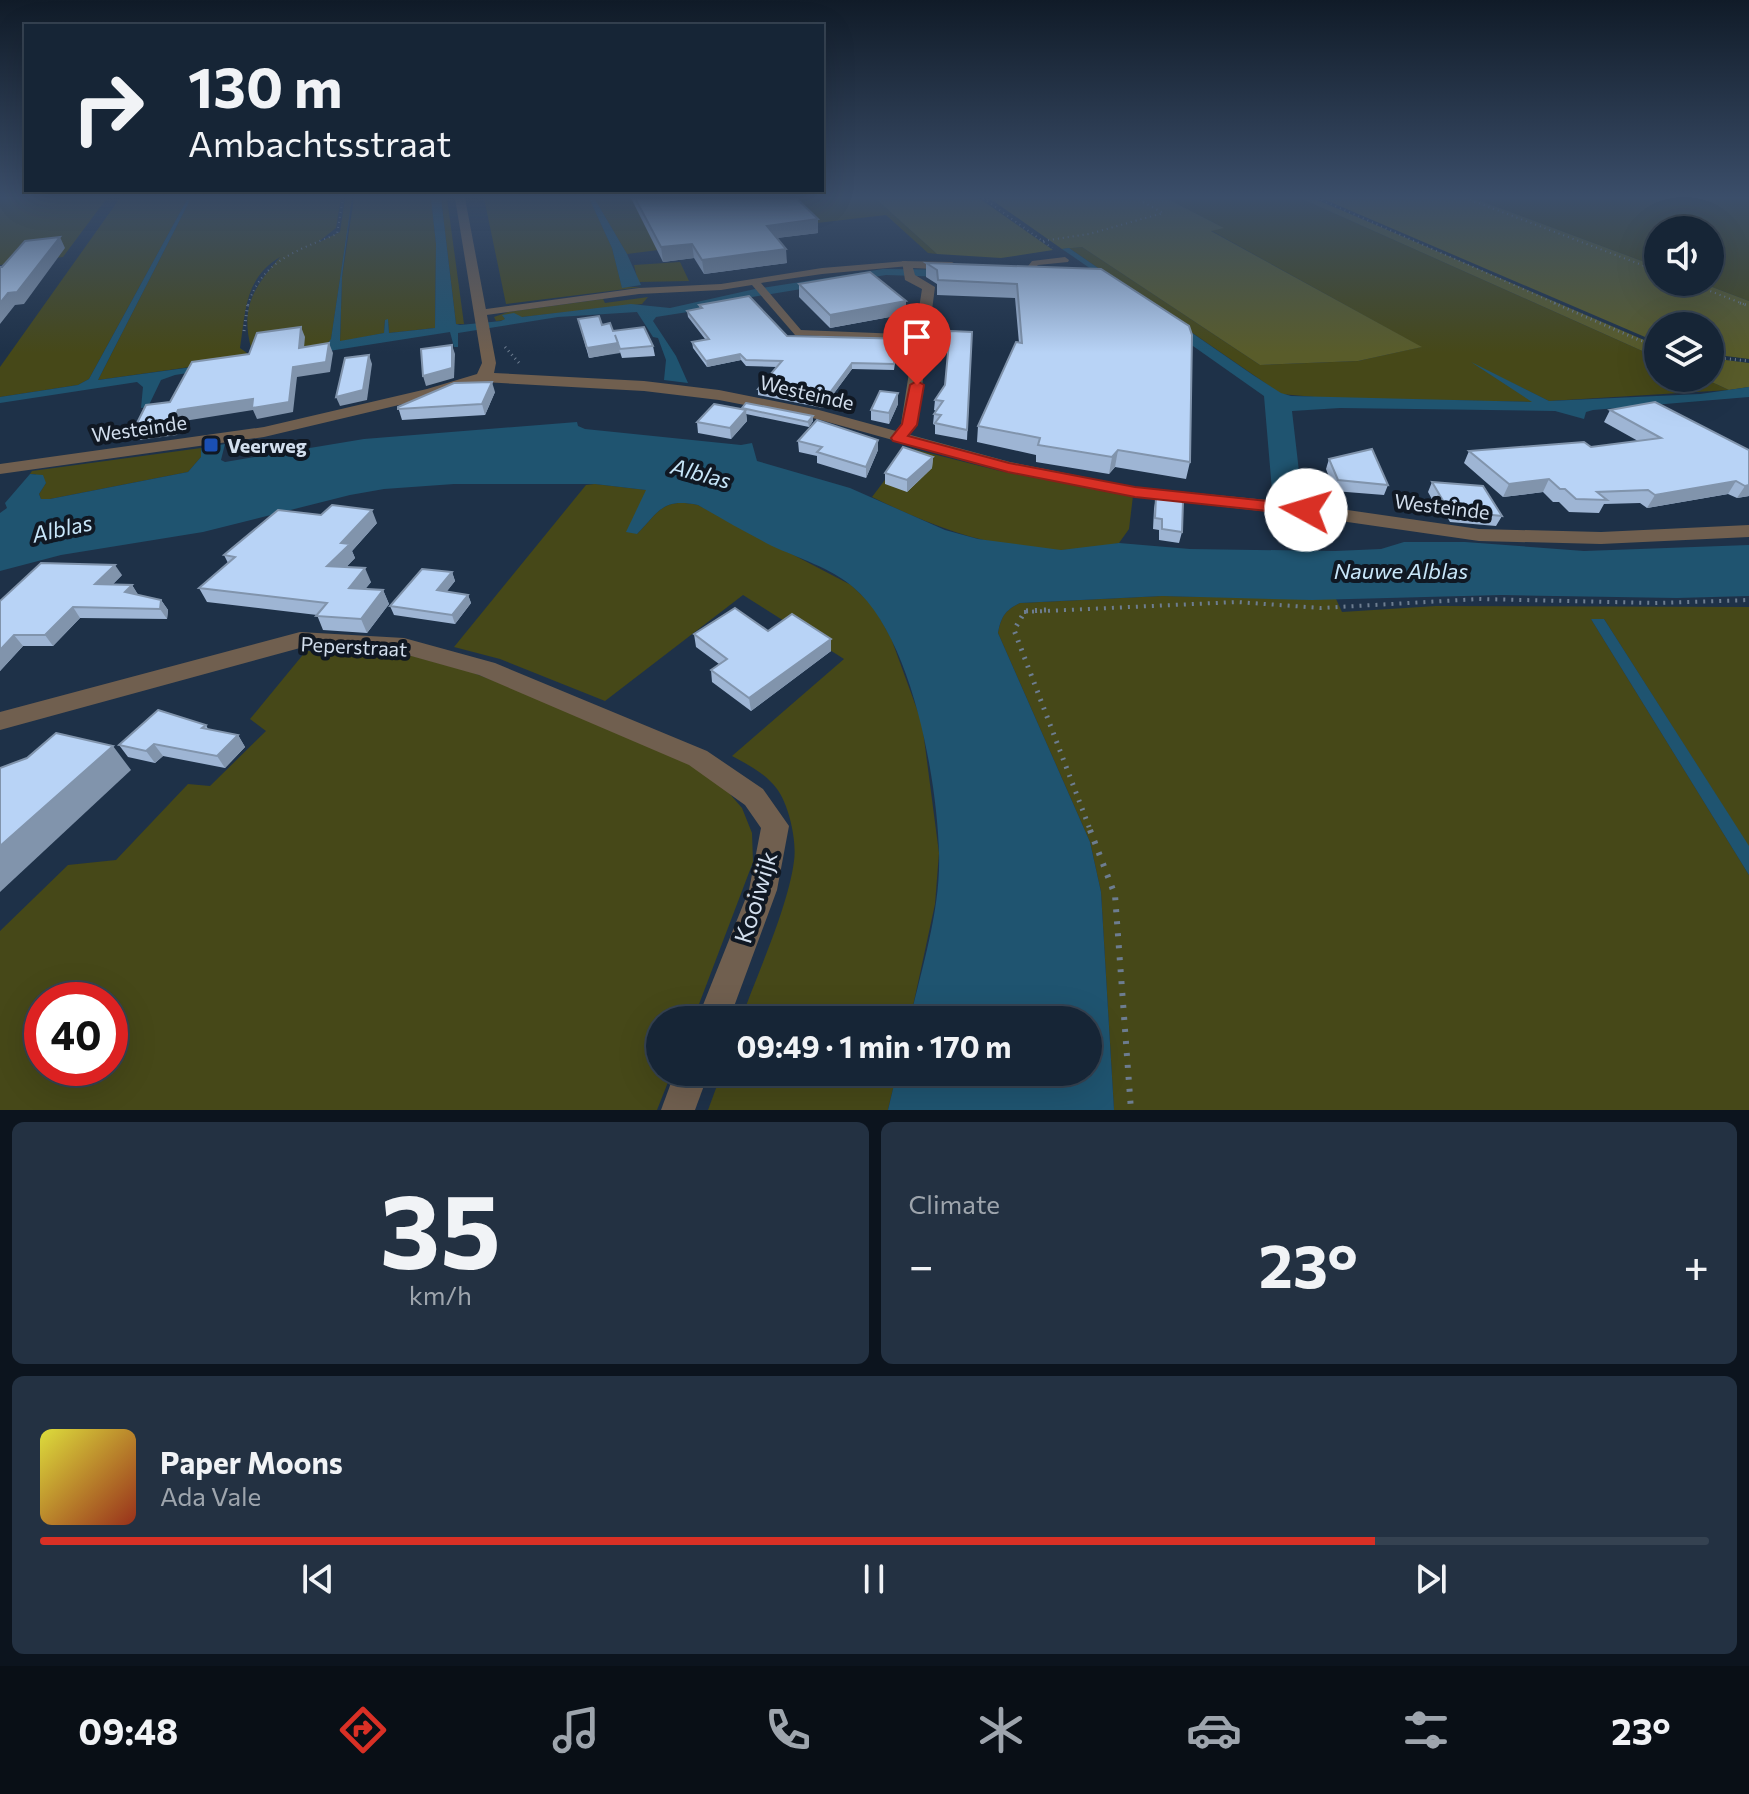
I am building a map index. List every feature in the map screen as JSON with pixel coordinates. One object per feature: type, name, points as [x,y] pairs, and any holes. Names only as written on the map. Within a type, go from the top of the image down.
[{"type":"street","points":[[469,250],[489,368],[482,377]]},
{"type":"street","points":[[1023,269],[1062,266]]},
{"type":"street","points":[[907,270],[966,267]]},
{"type":"street","points":[[898,438],[909,425],[929,287],[907,270]]},
{"type":"street","name":"Westeinde","points":[[0,469],[264,432],[431,393],[482,377],[644,386],[719,395],[819,415],[1008,467],[1135,492],[1306,510],[1479,535],[1601,538],[1749,531]]},
{"type":"street","name":"Peperstraat","points":[[0,721],[300,640],[404,646],[487,669],[698,758]]},
{"type":"street","name":"Kooiwijk","points":[[698,758],[754,797],[775,826],[763,890],[718,1006]]},
{"type":"street","points":[[678,1110],[687,1086]]},
{"type":"lane","points":[[1058,252],[1062,266]]},
{"type":"lane","points":[[481,322],[639,291],[756,284],[822,271],[907,270]]},
{"type":"lane","points":[[756,284],[798,333],[922,337]]},
{"type":"path","points":[[244,331],[253,283],[276,259],[298,250]]},
{"type":"path","points":[[1434,250],[1644,341]]},
{"type":"path","points":[[1602,250],[1644,266]]},
{"type":"path","points":[[1723,296],[1749,306]]},
{"type":"path","points":[[498,337],[533,381]]},
{"type":"path","points":[[1724,358],[1749,361]]},
{"type":"path","points":[[1131,1110],[1115,895],[1014,630],[1025,611],[1237,602],[1321,608],[1479,599],[1655,603],[1749,600]]},
{"type":"shaded area","points":[[0,250],[68,250],[63,257],[0,265]]},
{"type":"shaded area","points":[[83,250],[160,250],[89,379],[78,385],[0,397],[0,367]]},
{"type":"shaded area","points":[[165,250],[344,250],[331,340],[327,344],[265,356],[251,348],[247,320],[252,298],[280,257],[259,275],[249,297],[240,348],[254,358],[98,380]]},
{"type":"shaded area","points":[[346,250],[436,250],[435,328],[389,333],[388,320],[385,320],[384,333],[340,342]]},
{"type":"shaded area","points":[[447,250],[454,250],[464,324],[456,324]]},
{"type":"shaded area","points":[[495,250],[612,250],[622,287],[642,287],[506,304]]},
{"type":"shaded area","points":[[625,250],[660,250],[627,254]]},
{"type":"shaded area","points":[[1072,250],[1086,250],[1260,365],[1358,361],[1421,347],[1246,250],[1416,250],[1644,352],[1644,392],[1696,392],[1549,401],[1481,368],[1534,402],[1326,398],[1281,394]]},
{"type":"shaded area","points":[[1612,250],[1644,250],[1644,262]]},
{"type":"shaded area","points":[[1724,250],[1749,250],[1749,301],[1724,292]]},
{"type":"shaded area","points":[[680,262],[689,281],[638,282],[634,265]]},
{"type":"shaded area","points":[[648,297],[642,304],[522,317],[503,316],[506,320],[496,321],[494,317],[508,312],[603,299],[605,303]]},
{"type":"shaded area","points":[[201,448],[201,457],[188,472],[50,499],[41,499],[39,494],[46,483],[35,474],[30,474],[32,471]]},
{"type":"shaded area","points":[[909,448],[1000,471],[1133,496],[1129,529],[1119,543],[1087,549],[1055,550],[992,542],[931,523],[872,497]]},
{"type":"shaded area","points":[[586,485],[647,490],[637,534],[657,512],[669,505],[698,505],[851,585],[873,606],[891,638],[922,723],[939,853],[935,904],[913,1006],[746,1006],[785,899],[795,853],[788,814],[777,789],[762,774],[732,756],[844,659],[743,595],[605,701],[500,659],[454,647]]},
{"type":"shaded area","points":[[1162,596],[1336,599],[1342,612],[1436,606],[1749,607],[1749,847],[1604,619],[1591,619],[1749,875],[1749,1110],[1114,1110],[1101,892],[1090,842],[998,633],[1004,615],[1020,603]]},
{"type":"shaded area","points":[[355,650],[409,655],[471,672],[559,706],[689,764],[723,786],[742,808],[752,833],[753,862],[698,1006],[646,1006],[646,1086],[666,1086],[657,1110],[0,1110],[0,931],[68,865],[116,860],[188,784],[210,786],[266,731],[250,719],[306,651]]},
{"type":"shaded area","points":[[717,1086],[894,1086],[888,1110],[708,1110]]},
{"type":"green space","points":[[932,250],[1053,250],[1001,258],[937,254]]},
{"type":"green space","points":[[1086,250],[1245,250],[1422,347],[1358,361],[1260,365]]},
{"type":"green space","points":[[1416,250],[1434,250],[1644,340],[1644,352]]},
{"type":"green space","points":[[1442,250],[1612,250],[1644,262],[1644,296],[1724,296],[1724,292],[1749,301],[1749,359],[1724,356],[1724,312],[1644,312],[1644,337]]},
{"type":"green space","points":[[1724,360],[1749,363],[1749,387],[1729,390],[1724,388]]},
{"type":"water","points":[[160,250],[165,250],[98,380],[251,359],[327,344],[331,339],[344,250],[340,341],[384,333],[385,320],[388,319],[389,333],[435,328],[436,250],[447,250],[456,324],[460,325],[501,321],[505,319],[502,315],[514,313],[522,317],[631,304],[670,308],[755,289],[883,269],[1094,271],[1063,250],[1072,250],[1253,375],[1291,396],[1532,402],[1471,362],[1549,401],[1700,394],[1749,387],[1749,397],[1593,410],[1586,412],[1584,419],[1555,411],[1340,408],[1292,411],[1303,506],[1273,502],[1264,396],[1102,282],[886,275],[722,302],[694,311],[656,317],[653,321],[676,356],[688,383],[664,380],[666,360],[658,338],[653,337],[637,312],[558,317],[458,333],[458,347],[454,347],[450,332],[175,375],[161,380],[148,407],[141,408],[143,387],[137,382],[0,403],[0,397],[78,385],[89,379]]},
{"type":"water","points":[[612,250],[625,250],[641,285],[622,288]]},
{"type":"water","points":[[577,422],[585,429],[741,445],[752,443],[757,461],[850,488],[945,530],[978,539],[1061,550],[1119,543],[1190,549],[1335,551],[1381,549],[1404,542],[1465,542],[1584,551],[1749,545],[1749,596],[1502,595],[1312,600],[1162,596],[1020,603],[1004,615],[998,633],[1090,842],[1101,892],[1114,1110],[888,1110],[894,1086],[1102,1086],[1102,1006],[913,1006],[930,937],[939,874],[933,787],[917,711],[906,673],[891,639],[874,609],[835,574],[772,546],[698,505],[669,505],[657,512],[637,534],[626,532],[646,490],[595,484],[454,484],[384,489],[203,532],[61,555],[0,571],[0,513],[7,508],[5,503],[30,474],[43,475],[46,483],[39,494],[41,499],[50,499],[188,472],[201,457],[201,448],[225,444],[221,460],[225,462],[364,439]]},
{"type":"water","points":[[1591,619],[1604,619],[1749,846],[1749,875]]},
{"type":"building","points":[[17,250],[50,250],[17,292],[8,293],[0,303],[2,267]]},
{"type":"building","points":[[696,250],[780,250],[702,260]]},
{"type":"building","points":[[926,263],[1101,269],[1189,326],[1192,335],[1190,462],[1118,450],[1112,457],[1038,445],[1040,438],[978,426],[1016,342],[1022,343],[1017,284],[938,280],[937,270]]},
{"type":"building","points":[[870,272],[906,301],[830,315],[799,284]]},
{"type":"building","points":[[749,296],[787,336],[910,339],[908,357],[895,357],[894,364],[852,363],[823,402],[758,389],[782,361],[746,360],[740,354],[706,361],[692,342],[709,339],[687,311],[702,308],[699,305]]},
{"type":"building","points":[[599,316],[602,325],[610,323],[613,331],[644,327],[653,346],[620,349],[618,343],[587,348],[578,319]]},
{"type":"building","points":[[301,327],[299,348],[329,343],[326,362],[293,367],[289,402],[252,408],[253,399],[178,410],[172,424],[134,429],[146,405],[170,402],[192,362],[249,354],[257,333]]},
{"type":"building","points":[[950,331],[972,332],[967,430],[935,423],[941,415],[934,414],[943,401],[935,400],[945,385]]},
{"type":"building","points":[[452,345],[452,368],[423,376],[421,349]]},
{"type":"building","points":[[369,355],[363,390],[336,397],[345,358]]},
{"type":"building","points":[[492,382],[482,404],[398,409],[454,383]]},
{"type":"building","points":[[880,391],[898,393],[889,413],[871,410]]},
{"type":"building","points":[[1655,402],[1749,450],[1749,485],[1736,481],[1655,495],[1648,490],[1597,492],[1607,500],[1576,499],[1549,479],[1509,484],[1469,451],[1584,442],[1591,447],[1661,438],[1610,410]]},
{"type":"building","points":[[746,403],[813,416],[808,422],[742,408]]},
{"type":"building","points":[[714,404],[746,410],[730,428],[697,422]]},
{"type":"building","points":[[817,420],[878,440],[866,467],[817,452],[822,447],[798,441]]},
{"type":"building","points":[[903,447],[933,457],[907,480],[885,473]]},
{"type":"building","points":[[1372,449],[1388,485],[1338,480],[1329,459]]},
{"type":"building","points":[[1432,482],[1483,486],[1502,516],[1455,511],[1451,505],[1445,504]]},
{"type":"building","points":[[1156,497],[1183,501],[1182,532],[1162,529],[1162,519],[1155,518]]},
{"type":"building","points":[[332,505],[372,510],[341,543],[350,544],[327,566],[365,568],[349,588],[383,590],[361,619],[316,616],[327,603],[199,588],[235,557],[224,555],[278,510],[321,515]]},
{"type":"building","points":[[41,563],[115,565],[95,584],[132,585],[125,592],[161,600],[160,609],[73,607],[45,635],[14,635],[0,650],[0,601]]},
{"type":"building","points":[[422,569],[452,572],[437,590],[468,595],[452,615],[390,606]]},
{"type":"building","points":[[735,608],[768,631],[792,614],[831,639],[749,698],[711,670],[727,659],[694,634]]},
{"type":"building","points":[[158,710],[206,725],[202,728],[238,735],[217,756],[154,744],[146,751],[119,745]]},
{"type":"building","points":[[56,733],[113,746],[0,846],[0,768],[27,758]]},
{"type":"place","name":"Veerweg","points":[[211,445]]},
{"type":"route","points":[[917,385],[909,425],[898,438],[1008,467],[1135,492],[1306,510]]},
{"type":"water label","name":"Alblas","points":[[701,473]]},
{"type":"water label","name":"Alblas","points":[[62,528]]},
{"type":"water label","name":"Nauwe Alblas","points":[[1401,570]]}]
